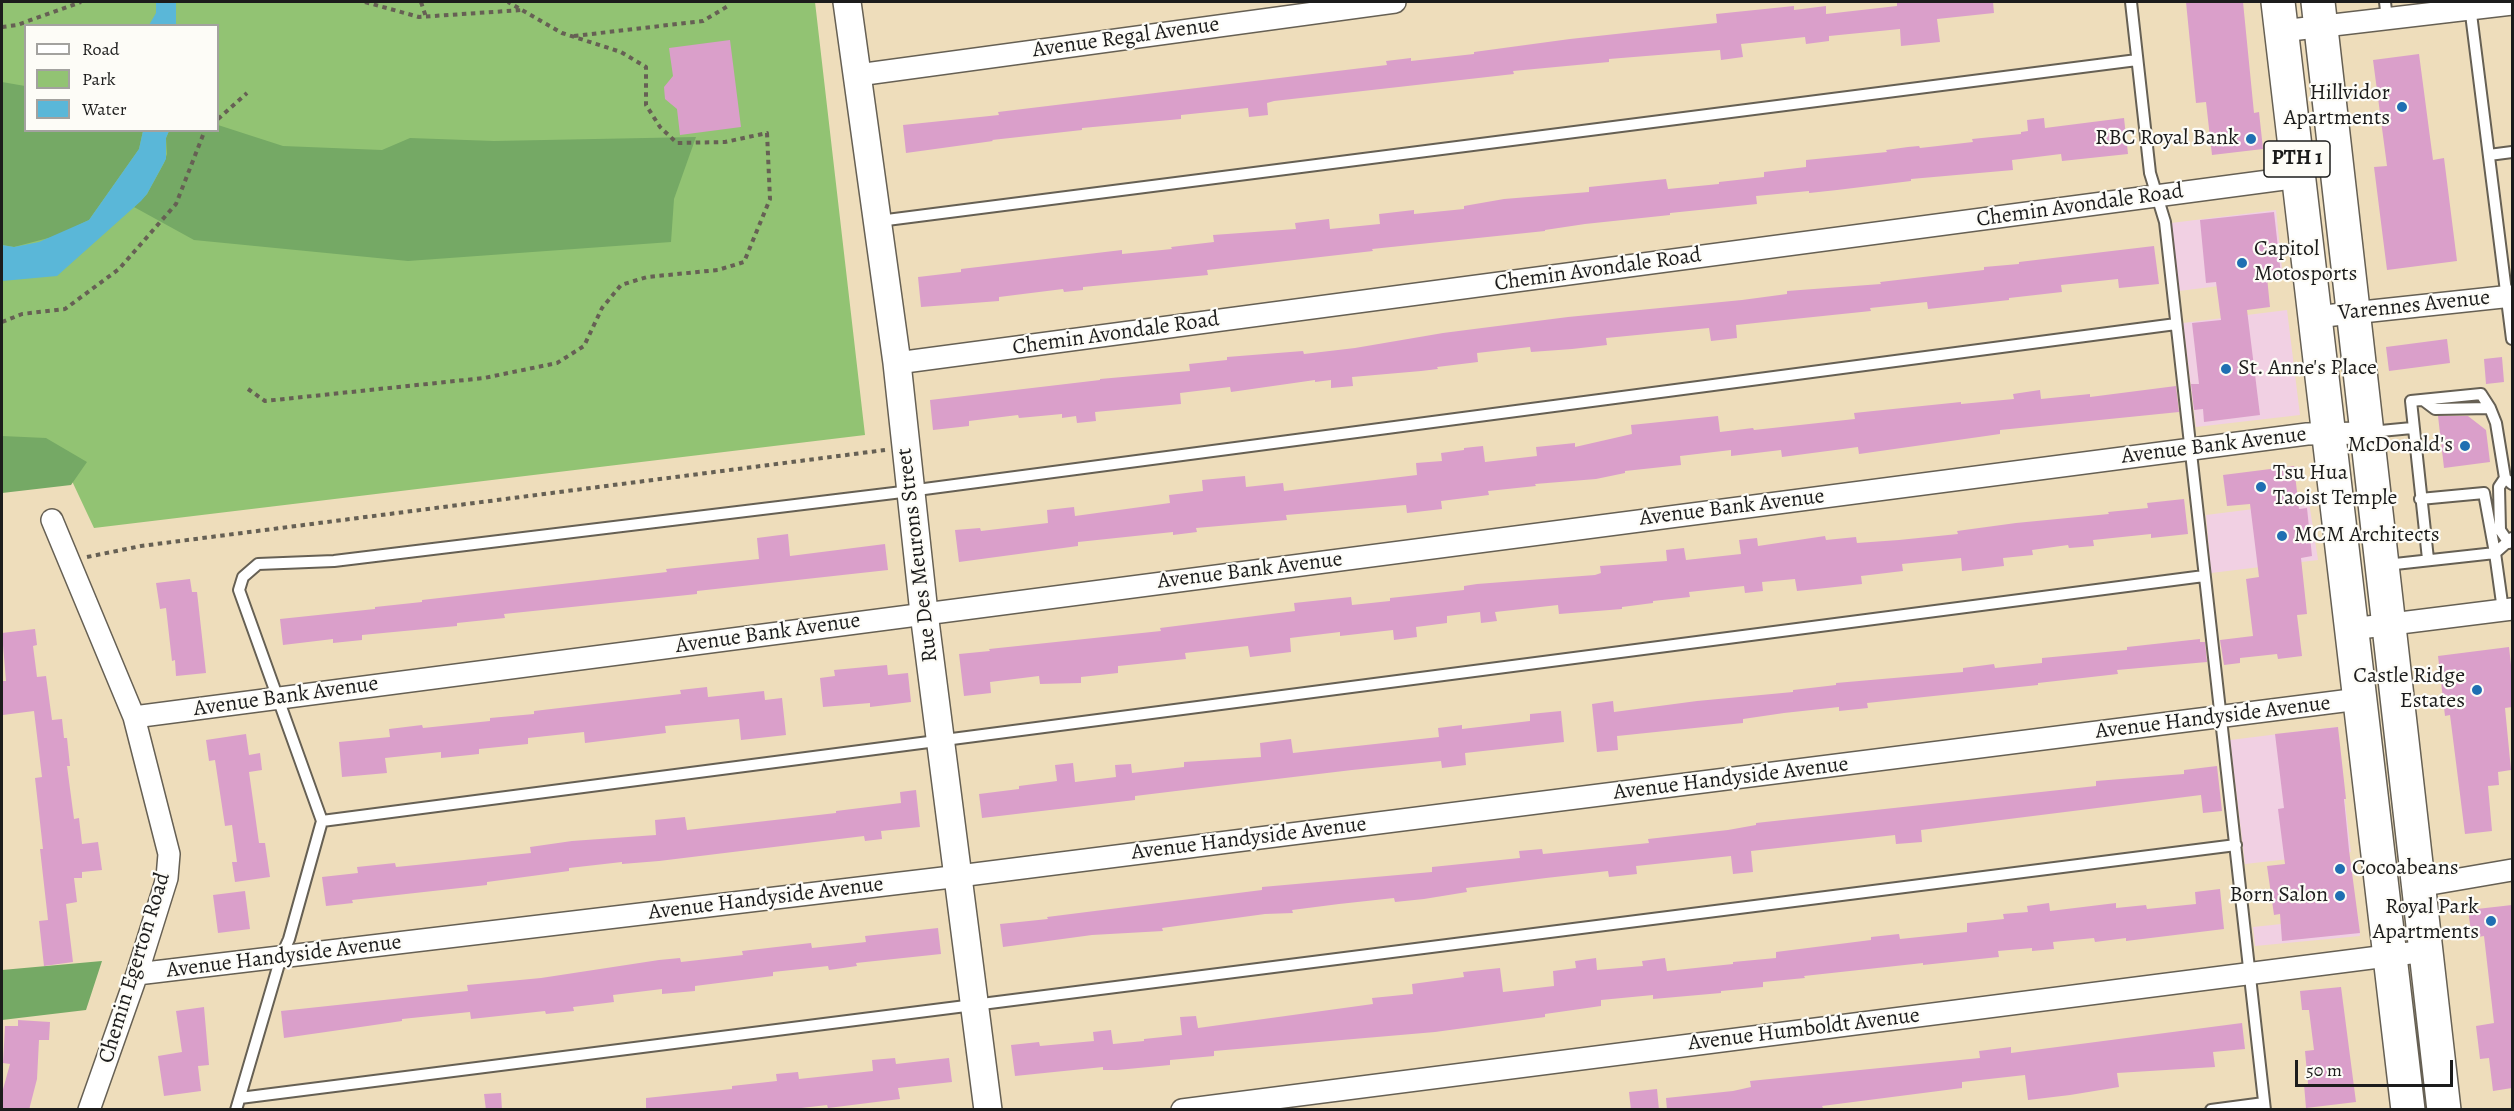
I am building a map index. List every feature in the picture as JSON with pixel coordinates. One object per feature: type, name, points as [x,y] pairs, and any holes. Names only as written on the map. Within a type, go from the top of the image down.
[{"type":"highway","name":"PTH 1","points":[[2320,14],[2444,1110]]},
{"type":"highway","name":"PTH 1","points":[[2280,16],[2408,1110]]},
{"type":"street","name":"Rue Des Meurons Street","points":[[847,2],[897,363],[924,613],[960,876],[988,1110]]},
{"type":"street","name":"Avenue Regal Avenue","points":[[858,75],[1395,2]]},
{"type":"street","points":[[2280,16],[2512,4]]},
{"type":"street","name":"Chemin Avondale Road","points":[[897,363],[2299,177]]},
{"type":"street","name":"Varennes Avenue","points":[[2315,317],[2510,296]]},
{"type":"street","name":"Avenue Bank Avenue","points":[[134,717],[2189,449],[2307,434],[2366,433]]},
{"type":"street","name":"Chemin Egerton Road","points":[[52,520],[134,717],[169,854],[167,878],[137,974],[89,1110]]},
{"type":"street","points":[[2352,629],[2508,610]]},
{"type":"street","name":"Avenue Handyside Avenue","points":[[137,974],[960,876],[2359,699]]},
{"type":"street","points":[[2419,886],[2512,870]]},
{"type":"street","name":"Avenue Humboldt Avenue","points":[[1182,1110],[2426,951]]},
{"type":"lane","points":[[2131,2],[2150,173],[2165,222],[2265,1106],[2211,1110]]},
{"type":"lane","points":[[2470,6],[2510,296],[2512,339]]},
{"type":"lane","points":[[878,221],[2138,60]]},
{"type":"lane","points":[[2489,155],[2512,152]]},
{"type":"lane","points":[[236,1110],[281,957],[289,939],[322,821],[239,590],[243,577],[258,564],[334,561],[911,490],[2176,324]]},
{"type":"lane","points":[[2382,566],[2495,553],[2511,540],[2500,530],[2499,487],[2509,481],[2496,423],[2490,408],[2435,409],[2423,400],[2411,401],[2412,428],[2428,559]]},
{"type":"lane","points":[[2366,433],[2412,428]]},
{"type":"lane","points":[[2420,499],[2484,493],[2508,610]]},
{"type":"lane","points":[[322,821],[2204,576]]},
{"type":"lane","points":[[240,1098],[2236,845]]},
{"type":"path","points":[[57,2],[64,7]]},
{"type":"path","points":[[2,27],[17,25],[81,2]]},
{"type":"path","points":[[365,2],[419,17],[523,10]]},
{"type":"path","points":[[421,2],[426,17]]},
{"type":"path","points":[[248,389],[265,401],[484,378],[557,363],[584,346],[602,308],[621,285],[647,277],[718,270],[744,262],[770,199],[767,133],[725,142],[677,143],[660,127],[646,105],[646,67],[621,52],[562,33],[508,2]]},
{"type":"path","points":[[573,36],[703,21],[728,6]]},
{"type":"path","points":[[219,118],[247,93]]},
{"type":"path","points":[[2,322],[22,314],[65,309],[119,269],[176,204],[204,132]]},
{"type":"path","points":[[69,561],[141,546],[905,448]]},
{"type":"shaded area","points":[[2276,210],[2283,278],[2179,291],[2171,223]]},
{"type":"shaded area","points":[[2287,310],[2300,415],[2196,427],[2183,323]]},
{"type":"shaded area","points":[[2309,502],[2318,560],[2211,573],[2206,515]]},
{"type":"shaded area","points":[[2336,727],[2351,852],[2245,864],[2230,740]]},
{"type":"shaded area","points":[[2358,916],[2360,936],[2255,946],[2253,927]]},
{"type":"green space","points":[[2,2],[815,2],[865,435],[94,528],[64,464],[2,453]]},
{"type":"green space","points":[[2,82],[24,86],[24,132],[143,132],[139,149],[89,220],[56,236],[14,247],[2,245]]},
{"type":"green space","points":[[219,125],[283,146],[382,150],[410,138],[494,141],[696,137],[674,199],[671,242],[408,261],[194,240],[134,207],[147,194],[164,163],[167,154],[166,138],[169,132],[219,132]]},
{"type":"green space","points":[[2,436],[46,438],[87,462],[71,485],[2,493]]},
{"type":"green space","points":[[102,961],[86,1010],[2,1020],[2,970]]},
{"type":"water","points":[[156,2],[176,2],[176,24],[150,24],[156,13]]},
{"type":"water","points":[[143,132],[169,132],[166,138],[166,159],[141,201],[57,276],[2,281],[2,245],[14,247],[39,242],[89,220],[139,149]]},
{"type":"building","points":[[1897,2],[1993,2],[1994,13],[1937,19],[1940,42],[1901,46],[1900,29],[1829,36],[1829,41],[1806,44],[1805,37],[1741,44],[1743,57],[1721,60],[1720,50],[1609,59],[1609,62],[1513,71],[1514,74],[1274,101],[1267,103],[1268,115],[1249,117],[1248,108],[1181,115],[1181,119],[1082,128],[1082,130],[906,153],[903,125],[999,115],[998,112],[1387,65],[1386,61],[1411,58],[1411,61],[1474,54],[1474,52],[1570,39],[1717,23],[1716,14],[1794,6],[1794,10],[1826,6],[1826,14],[1897,6]]},
{"type":"building","points":[[2186,2],[2243,2],[2254,113],[2259,112],[2263,149],[2212,155],[2206,102],[2196,103]]},
{"type":"building","points":[[730,40],[741,127],[680,135],[677,109],[665,99],[664,87],[673,76],[669,48]]},
{"type":"building","points":[[2419,54],[2433,160],[2444,158],[2457,261],[2387,270],[2374,167],[2387,166],[2373,60]]},
{"type":"building","points":[[2044,118],[2045,128],[2124,118],[2128,154],[2062,161],[2061,154],[2012,160],[2013,170],[1911,179],[1911,181],[1809,193],[1809,191],[1756,196],[1757,204],[1207,270],[1208,275],[1083,287],[1083,290],[1064,292],[1063,289],[999,297],[999,301],[921,307],[918,277],[961,272],[961,269],[1122,250],[1122,254],[1172,249],[1171,247],[1214,242],[1213,235],[1296,229],[1295,223],[1329,219],[1330,229],[1380,224],[1379,214],[1414,210],[1414,214],[1464,209],[1464,206],[1504,199],[1589,192],[1589,187],[1666,179],[1668,189],[1719,184],[1719,182],[1764,177],[1764,172],[1806,167],[1806,160],[1887,152],[1886,150],[1908,147],[1919,146],[1920,148],[1973,142],[1972,139],[2021,134],[2021,132],[2028,131],[2027,120]]},
{"type":"building","points":[[2274,212],[2281,275],[2267,277],[2270,307],[2247,310],[2260,415],[2204,422],[2203,409],[2194,410],[2191,384],[2199,384],[2192,323],[2221,320],[2216,282],[2206,283],[2200,220]]},
{"type":"building","points":[[2154,246],[2159,284],[2119,288],[2118,279],[2061,285],[2062,292],[2009,298],[2009,300],[1928,309],[1927,302],[1870,308],[1871,311],[1736,325],[1737,338],[1711,341],[1709,328],[1606,338],[1607,345],[1572,349],[1531,352],[1530,347],[1477,353],[1478,362],[1437,367],[1438,369],[1352,377],[1353,386],[1331,388],[1331,380],[1315,382],[1315,380],[1231,392],[1230,387],[1180,393],[1181,404],[1095,412],[1096,421],[1077,423],[1076,416],[1062,418],[1062,414],[1019,418],[1018,415],[969,421],[969,426],[933,430],[930,400],[1100,379],[1190,371],[1189,364],[1227,360],[1227,357],[1303,351],[1304,354],[1355,348],[1443,333],[1568,317],[1742,300],[1787,294],[1787,291],[1881,284],[1880,282],[1984,270],[1984,267],[2019,264],[2019,262]]},
{"type":"building","points":[[2447,339],[2450,363],[2389,371],[2386,347]]},
{"type":"building","points":[[2502,357],[2504,382],[2486,384],[2484,359]]},
{"type":"building","points":[[2176,386],[2179,412],[2000,430],[2000,434],[1859,454],[1858,447],[1782,457],[1781,450],[1731,456],[1731,450],[1680,456],[1681,465],[1625,471],[1625,473],[1596,479],[1488,491],[1489,495],[1441,501],[1442,509],[1407,513],[1406,505],[1286,515],[1287,520],[1196,528],[1197,532],[1173,535],[1173,532],[1078,542],[1078,546],[959,562],[955,530],[980,528],[981,531],[1048,523],[1047,510],[1074,507],[1075,516],[1170,503],[1169,495],[1203,491],[1202,480],[1245,476],[1246,487],[1283,483],[1284,491],[1417,475],[1416,463],[1442,461],[1441,453],[1464,450],[1464,448],[1483,446],[1485,462],[1537,456],[1536,447],[1575,443],[1575,447],[1632,434],[1631,425],[1718,416],[1720,432],[1753,428],[1754,430],[1855,419],[1854,413],[2014,399],[2013,394],[2040,390],[2041,399],[2090,394],[2090,397]]},
{"type":"building","name":"McDonald's","points":[[2438,416],[2468,416],[2486,430],[2490,462],[2444,468]]},
{"type":"building","points":[[2294,466],[2299,509],[2307,508],[2312,556],[2301,558],[2307,614],[2297,615],[2302,656],[2278,659],[2277,654],[2240,658],[2240,663],[2224,665],[2220,640],[2253,636],[2246,579],[2259,577],[2250,504],[2227,506],[2223,475]]},
{"type":"building","points":[[2184,499],[2188,534],[2151,538],[2151,534],[2093,540],[2094,546],[2069,548],[2068,545],[2032,550],[2033,555],[2003,558],[2004,566],[1962,571],[1961,558],[1902,564],[1903,571],[1861,576],[1862,584],[1797,591],[1795,579],[1762,582],[1763,591],[1745,593],[1744,586],[1689,592],[1690,597],[1653,601],[1653,603],[1622,607],[1622,609],[1559,614],[1558,605],[1495,612],[1497,621],[1481,623],[1480,612],[1447,616],[1447,623],[1416,627],[1417,637],[1394,640],[1393,630],[1340,636],[1340,632],[1290,638],[1291,652],[1250,657],[1248,646],[1185,653],[1186,659],[1118,666],[1118,673],[1081,677],[1081,683],[1040,684],[1039,676],[990,682],[991,693],[964,696],[959,654],[990,651],[989,649],[1161,631],[1160,628],[1295,611],[1294,603],[1351,597],[1352,605],[1390,601],[1390,598],[1464,590],[1464,586],[1477,584],[1595,575],[1601,573],[1600,566],[1667,561],[1666,550],[1684,548],[1686,560],[1741,554],[1739,540],[1757,538],[1758,546],[1825,536],[1826,540],[1856,537],[1857,543],[1899,540],[1958,534],[1957,531],[2016,523],[2109,514],[2108,512],[2148,508],[2147,503]]},
{"type":"building","points":[[788,534],[790,556],[885,544],[888,570],[697,591],[697,594],[504,614],[505,618],[457,623],[457,626],[362,635],[362,640],[333,643],[333,639],[283,645],[280,619],[375,609],[375,607],[422,602],[422,600],[759,559],[757,538]]},
{"type":"building","points":[[190,579],[192,592],[197,592],[206,673],[176,676],[166,608],[160,609],[156,583]]},
{"type":"building","points":[[35,629],[37,645],[33,646],[37,677],[46,676],[52,720],[62,719],[64,738],[67,738],[70,766],[67,766],[74,819],[79,818],[82,844],[98,842],[102,870],[82,872],[82,878],[74,878],[77,902],[66,904],[73,962],[44,966],[39,921],[48,920],[35,778],[42,777],[34,711],[3,715],[2,706],[2,681],[6,681],[2,633]]},
{"type":"building","points":[[2200,639],[2200,642],[2205,642],[2207,662],[2117,670],[2118,674],[2038,683],[2038,685],[1867,703],[1868,708],[1839,711],[1839,707],[1784,713],[1743,719],[1743,723],[1617,736],[1618,750],[1597,752],[1592,704],[1613,701],[1614,712],[1793,692],[1793,690],[1836,685],[1836,683],[1963,672],[1963,668],[1994,664],[1995,668],[2042,663],[2042,658],[2127,650],[2127,647]]},
{"type":"building","points":[[2509,647],[2512,707],[2505,708],[2511,770],[2498,772],[2499,785],[2488,786],[2492,831],[2465,834],[2450,715],[2445,716],[2438,656]]},
{"type":"building","points":[[887,665],[888,675],[908,673],[911,702],[870,707],[870,703],[823,707],[820,678],[835,676],[834,670]]},
{"type":"building","points":[[707,687],[708,697],[764,691],[765,700],[782,698],[786,735],[741,740],[739,719],[665,726],[666,733],[585,743],[584,732],[528,738],[528,744],[479,749],[479,754],[441,758],[441,752],[385,758],[387,773],[342,777],[339,742],[390,737],[389,729],[490,721],[490,718],[534,714],[534,711],[681,694],[680,690]]},
{"type":"building","points":[[1561,711],[1564,742],[1465,753],[1466,765],[1442,768],[1441,761],[1352,770],[1135,796],[1135,800],[982,818],[979,794],[1057,781],[1055,765],[1073,763],[1075,782],[1116,777],[1115,765],[1131,764],[1132,773],[1184,767],[1184,762],[1261,757],[1260,743],[1291,739],[1293,753],[1439,737],[1438,728],[1462,725],[1462,729],[1530,721],[1530,714]]},
{"type":"building","points":[[2338,727],[2349,850],[2360,933],[2282,941],[2280,914],[2274,915],[2267,866],[2285,864],[2278,809],[2284,808],[2275,734]]},
{"type":"building","points":[[246,734],[249,755],[260,753],[262,770],[249,772],[259,843],[265,843],[270,877],[235,882],[232,862],[237,862],[232,825],[225,826],[215,760],[209,761],[206,740]]},
{"type":"building","points":[[2217,766],[2222,811],[2203,813],[2201,795],[1921,830],[1922,842],[1896,844],[1895,835],[1751,851],[1753,872],[1733,874],[1731,856],[1636,866],[1637,874],[1609,877],[1608,871],[1546,878],[1466,888],[1467,892],[1424,899],[1395,902],[1394,898],[1339,904],[1292,910],[1293,913],[1265,914],[1162,928],[1163,931],[1092,935],[1003,947],[1000,924],[1262,890],[1262,887],[1432,872],[1432,867],[1520,858],[1519,851],[1542,849],[1543,854],[1649,843],[1648,839],[1728,830],[1756,825],[1756,823],[2096,786],[2096,781],[2184,774],[2184,770]]},
{"type":"building","points":[[916,790],[920,827],[881,831],[882,839],[865,841],[864,836],[659,861],[622,864],[622,862],[569,868],[569,871],[487,882],[487,885],[352,900],[353,903],[326,906],[322,877],[358,873],[357,867],[395,863],[396,867],[531,853],[530,847],[572,841],[656,835],[655,820],[685,817],[687,830],[836,813],[836,811],[901,803],[900,792]]},
{"type":"building","points":[[2220,889],[2224,929],[2126,941],[2126,938],[2095,942],[2094,938],[2053,942],[2054,949],[1998,951],[1999,957],[1804,976],[1805,978],[1763,982],[1763,987],[1721,991],[1721,993],[1653,999],[1653,995],[1601,1000],[1601,1006],[1545,1014],[1545,1017],[1435,1032],[1214,1051],[1214,1056],[1170,1060],[1170,1065],[1117,1070],[1103,1070],[1103,1067],[1015,1076],[1011,1045],[1039,1042],[1040,1046],[1094,1041],[1093,1032],[1111,1030],[1113,1044],[1182,1035],[1180,1017],[1196,1016],[1198,1028],[1373,1004],[1372,998],[1413,994],[1412,984],[1464,977],[1463,972],[1500,968],[1503,992],[1554,986],[1553,971],[1576,968],[1575,961],[1596,958],[1597,970],[1643,966],[1642,961],[1665,958],[1667,971],[1733,964],[1733,962],[1776,958],[1776,952],[1871,940],[1871,937],[1899,934],[1900,939],[1967,932],[1967,923],[2004,919],[2003,914],[2028,912],[2027,906],[2049,903],[2050,911],[2116,903],[2116,908],[2146,905],[2147,909],[2196,904],[2195,892]]},
{"type":"building","points":[[245,891],[250,929],[218,933],[213,895]]},
{"type":"building","points":[[2512,905],[2512,1088],[2493,1091],[2489,1058],[2480,1059],[2476,1026],[2494,1023],[2484,936],[2472,938],[2468,910]]},
{"type":"building","points":[[938,928],[941,954],[856,963],[857,966],[829,970],[828,966],[773,972],[773,976],[695,986],[695,991],[662,994],[662,989],[613,995],[614,1002],[573,1007],[574,1011],[546,1014],[545,1011],[471,1019],[470,1012],[402,1019],[402,1021],[284,1038],[281,1011],[468,991],[467,985],[541,978],[659,960],[680,958],[681,962],[743,955],[742,951],[811,943],[812,948],[866,942],[865,936]]},
{"type":"building","points":[[2341,987],[2356,1102],[2306,1108],[2304,1084],[2308,1084],[2305,1051],[2314,1050],[2309,1010],[2302,1010],[2300,991]]},
{"type":"building","points":[[204,1007],[209,1065],[198,1066],[201,1091],[164,1096],[158,1056],[182,1052],[176,1011]]},
{"type":"building","points":[[18,1020],[50,1022],[49,1040],[39,1040],[37,1079],[29,1110],[2,1110],[2,1093],[10,1064],[3,1063],[5,1026],[18,1026]]},
{"type":"building","points":[[2242,1023],[2245,1049],[2213,1052],[2215,1067],[2117,1073],[2119,1087],[2070,1095],[2028,1100],[2025,1075],[1962,1082],[1962,1088],[1822,1106],[1823,1108],[1667,1110],[1666,1098],[1733,1091],[1751,1087],[1750,1081],[1980,1058],[1979,1051],[2011,1047],[2011,1053]]},
{"type":"building","points":[[895,1058],[896,1064],[949,1058],[952,1082],[898,1088],[900,1099],[828,1108],[827,1105],[784,1110],[646,1110],[646,1098],[732,1089],[732,1086],[777,1081],[776,1074],[798,1072],[799,1079],[873,1071],[872,1060]]},
{"type":"building","points":[[1657,1089],[1659,1110],[1631,1110],[1629,1092]]},
{"type":"building","points":[[501,1093],[502,1110],[486,1110],[484,1094]]},
{"type":"place","name":"Hillvidor Apartments","points":[[2402,107]]},
{"type":"place","name":"RBC Royal Bank","points":[[2251,139]]},
{"type":"place","name":"Capitol Motosports","points":[[2242,263]]},
{"type":"place","name":"St. Anne's Place","points":[[2226,369]]},
{"type":"place","name":"McDonald's","points":[[2465,446]]},
{"type":"place","name":"Tsu Hua Taoist Temple","points":[[2261,487]]},
{"type":"place","name":"MCM Architects","points":[[2282,536]]},
{"type":"place","name":"Castle Ridge Estates","points":[[2477,690]]},
{"type":"place","name":"Cocoabeans","points":[[2340,869]]},
{"type":"place","name":"Born Salon","points":[[2340,896]]},
{"type":"place","name":"Royal Park Apartments","points":[[2491,921]]}]
